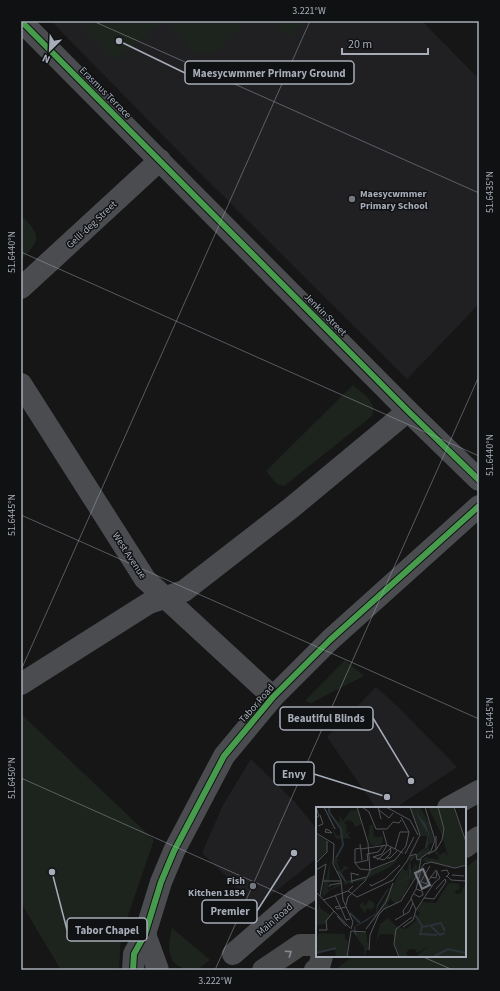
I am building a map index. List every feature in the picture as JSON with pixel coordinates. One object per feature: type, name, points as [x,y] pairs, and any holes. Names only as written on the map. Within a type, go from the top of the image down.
[{"type":"main road","points":[[466,846],[479,837]]},
{"type":"main road","points":[[263,970],[300,945],[316,945]]},
{"type":"main road","points":[[315,970],[319,967],[322,957]]},
{"type":"street","name":"Erasmus Terrace","points":[[21,21],[160,160]]},
{"type":"street","name":"Gelli-deg Street","points":[[21,288],[160,160]]},
{"type":"street","name":"Jenkin Street","points":[[160,160],[408,411],[479,480]]},
{"type":"street","name":"West Avenue","points":[[21,384],[145,579],[273,697]]},
{"type":"street","points":[[21,684],[149,603],[184,592],[408,411]]},
{"type":"street","name":"Tabor Road","points":[[133,970],[134,954],[145,934],[161,882],[174,851],[224,756],[273,697],[330,640],[479,506]]},
{"type":"street","points":[[450,807],[479,791]]},
{"type":"street","name":"Main Road","points":[[233,954],[294,901],[316,887]]},
{"type":"street","points":[[145,934],[158,970]]},
{"type":"shaded area","name":"Maesycwmmer Primary School","points":[[51,21],[422,21],[479,79],[479,304],[407,379],[192,165]]},
{"type":"shaded area","points":[[79,21],[165,21],[115,60]]},
{"type":"shaded area","points":[[168,21],[246,21],[217,50],[196,55]]},
{"type":"shaded area","points":[[273,21],[308,21],[289,37]]},
{"type":"shaded area","points":[[24,218],[34,230],[36,239],[31,249],[21,260],[21,220]]},
{"type":"shaded area","points":[[353,385],[371,402],[373,407],[372,416],[284,486],[277,484],[266,471]]},
{"type":"shaded area","points":[[345,660],[364,676],[311,703],[305,701]]},
{"type":"shaded area","points":[[376,687],[396,705],[457,767],[397,807],[375,807],[327,737]]},
{"type":"shaded area","points":[[21,714],[154,840],[121,936],[119,970],[61,970],[21,903]]},
{"type":"shaded area","points":[[251,759],[295,802],[316,828],[316,859],[254,909],[230,880],[202,853],[223,805]]},
{"type":"shaded area","points":[[479,857],[479,970],[335,970],[352,957],[466,957],[466,867]]},
{"type":"shaded area","points":[[172,928],[210,960],[197,970],[180,967],[175,963],[171,958],[169,945]]},
{"type":"cycle path","points":[[21,21],[408,411],[479,480]]},
{"type":"cycle path","points":[[133,970],[134,954],[145,934],[161,882],[174,851],[224,756],[273,697],[330,640],[479,506]]},
{"type":"place","name":"Maesycwmmer Primary Ground","points":[[119,41]]},
{"type":"place","name":"Maesycwmmer Primary School","points":[[352,199]]},
{"type":"place","name":"Beautiful Blinds","points":[[411,781]]},
{"type":"place","name":"Envy","points":[[387,797]]},
{"type":"place","name":"Premier","points":[[294,853]]},
{"type":"place","name":"Tabor Chapel","points":[[52,872]]},
{"type":"place","name":"Fish Kitchen 1854","points":[[253,886]]}]
